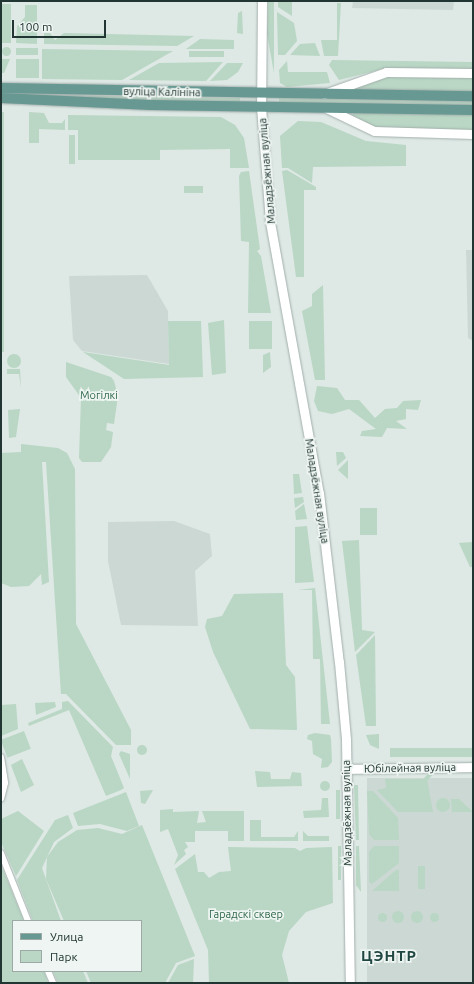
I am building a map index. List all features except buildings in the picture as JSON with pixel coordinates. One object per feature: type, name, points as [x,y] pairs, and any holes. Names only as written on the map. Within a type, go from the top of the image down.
[{"type":"main road","name":"Маладзёжная вуліца","points":[[262,1],[261,107],[270,222],[325,539],[346,769],[350,983]]},
{"type":"main road","name":"вуліца Калініна","points":[[323,95],[386,72],[473,73]]},
{"type":"main road","name":"вуліца Калініна","points":[[1,88],[323,95],[473,96]]},
{"type":"main road","name":"вуліца Калініна","points":[[1,98],[261,107],[473,110]]},
{"type":"main road","name":"вуліца Калініна","points":[[323,107],[353,123],[374,131],[473,134]]},
{"type":"main road","points":[[353,123],[350,113],[357,108]]},
{"type":"main road","name":"Юбілейная вуліца","points":[[346,769],[473,767]]},
{"type":"street","points":[[1,757],[5,783],[1,799]]},
{"type":"street","points":[[1,853],[28,920]]},
{"type":"street","points":[[48,972],[53,983]]},
{"type":"shaded area","points":[[353,1],[454,1],[453,10],[352,8]]},
{"type":"shaded area","points":[[466,250],[473,250],[473,341],[468,338]]},
{"type":"shaded area","points":[[147,275],[168,311],[169,364],[82,351],[73,340],[69,276]]},
{"type":"shaded area","points":[[174,521],[210,534],[212,556],[195,571],[198,626],[121,625],[108,561],[108,522]]},
{"type":"shaded area","points":[[367,778],[473,778],[473,983],[367,983]]},
{"type":"green space","points":[[268,1],[274,1],[274,73],[267,34]]},
{"type":"green space","points":[[278,1],[292,1],[292,16],[278,7]]},
{"type":"green space","points":[[337,3],[341,3],[338,56],[324,56],[321,40],[337,40]]},
{"type":"green space","points":[[1,4],[11,4],[11,43],[1,43]]},
{"type":"green space","points":[[25,5],[37,5],[37,44],[16,43],[17,26],[25,17]]},
{"type":"green space","points":[[242,11],[243,34],[237,33],[238,13]]},
{"type":"green space","points":[[277,12],[294,23],[297,41],[285,55],[278,55]]},
{"type":"green space","points":[[44,33],[50,33],[55,40],[64,33],[194,36],[177,46],[44,44]]},
{"type":"green space","points":[[200,39],[234,40],[234,49],[186,49]]},
{"type":"green space","points":[[315,43],[320,56],[290,55],[300,44]]},
{"type":"green space","points":[[6,46],[11,51],[6,56],[1,51]]},
{"type":"green space","points":[[16,48],[38,48],[38,55],[16,55]]},
{"type":"green space","points":[[42,49],[173,51],[122,80],[42,79]]},
{"type":"green space","points":[[189,51],[224,51],[224,57],[189,57]]},
{"type":"green space","points":[[1,59],[10,59],[4,73],[1,73]]},
{"type":"green space","points":[[16,59],[39,59],[39,78],[16,78]]},
{"type":"green space","points":[[332,60],[473,62],[473,69],[387,68],[339,80],[329,65]]},
{"type":"green space","points":[[287,61],[288,72],[327,72],[330,83],[287,87],[280,83],[279,70]]},
{"type":"green space","points":[[223,62],[206,81],[129,80],[159,63]]},
{"type":"green space","points":[[227,63],[243,63],[238,72],[227,80],[210,81]]},
{"type":"green space","points":[[386,76],[473,77],[473,94],[351,90],[353,85]]},
{"type":"green space","points":[[42,95],[240,98],[240,101],[42,99]]},
{"type":"green space","points":[[279,98],[473,101],[473,106],[279,102]]},
{"type":"green space","points":[[1,112],[4,112],[4,352],[1,352]]},
{"type":"green space","points":[[29,112],[44,113],[49,123],[62,123],[65,119],[65,130],[39,129],[39,143],[29,143]]},
{"type":"green space","points":[[354,112],[473,114],[473,131],[374,128],[352,116]]},
{"type":"green space","points":[[68,115],[221,117],[235,125],[244,138],[249,168],[230,168],[230,149],[160,150],[160,160],[78,160],[78,130],[68,130]]},
{"type":"green space","points":[[298,121],[321,122],[366,141],[406,145],[406,166],[313,167],[312,183],[288,168],[282,168],[280,136]]},
{"type":"green space","points":[[69,135],[75,135],[75,164],[69,164]]},
{"type":"green space","points":[[287,170],[316,187],[316,190],[304,190],[304,277],[296,277],[282,171]]},
{"type":"green space","points":[[249,171],[260,249],[257,251],[261,256],[271,313],[248,313],[249,242],[241,241],[239,176],[241,172]]},
{"type":"green space","points":[[184,186],[203,186],[203,193],[184,193]]},
{"type":"green space","points":[[323,285],[325,380],[315,380],[302,311],[312,306],[312,294]]},
{"type":"green space","points":[[224,320],[226,373],[212,375],[208,323]]},
{"type":"green space","points":[[168,321],[201,321],[203,377],[124,379],[83,352],[169,365]]},
{"type":"green space","points":[[249,321],[272,321],[272,349],[249,349]]},
{"type":"green space","points":[[270,352],[271,367],[263,373],[263,355]]},
{"type":"green space","points":[[14,354],[19,356],[21,361],[19,366],[14,368],[9,366],[7,361],[9,356]]},
{"type":"green space","name":"Могілкі","points":[[66,362],[111,377],[114,381],[118,396],[114,424],[107,423],[106,430],[113,432],[111,447],[101,462],[82,462],[79,458],[81,398],[66,377]]},
{"type":"green space","points":[[7,369],[20,369],[21,388],[19,374],[7,374]]},
{"type":"green space","points":[[317,386],[337,388],[345,400],[359,400],[375,418],[385,409],[397,408],[403,401],[421,400],[418,410],[406,409],[406,419],[396,421],[407,429],[387,428],[382,437],[360,436],[362,431],[376,429],[349,409],[332,414],[318,411],[314,401]]},
{"type":"green space","points":[[20,409],[16,437],[9,438],[8,410]]},
{"type":"green space","points":[[21,444],[58,448],[67,453],[75,469],[76,624],[131,730],[131,745],[116,745],[66,694],[61,694],[46,462],[42,462],[49,582],[42,585],[41,574],[29,586],[11,587],[1,583],[1,453],[21,452]]},
{"type":"green space","points":[[336,452],[343,452],[346,458],[337,466]]},
{"type":"green space","points":[[348,460],[348,479],[338,470]]},
{"type":"green space","points":[[293,474],[299,474],[302,493],[294,494]]},
{"type":"green space","points":[[303,497],[304,502],[295,508],[294,498]]},
{"type":"green space","points":[[304,504],[307,519],[296,520],[295,511]]},
{"type":"green space","points":[[360,508],[377,508],[377,535],[360,535]]},
{"type":"green space","points":[[307,526],[314,582],[295,583],[295,527]]},
{"type":"green space","points":[[359,540],[362,630],[375,632],[355,652],[342,541]]},
{"type":"green space","points":[[473,542],[473,567],[470,567],[459,543]]},
{"type":"green space","points":[[315,588],[330,724],[321,724],[320,659],[313,659],[312,590],[298,590]]},
{"type":"green space","points":[[283,593],[286,665],[295,677],[297,730],[250,729],[213,652],[205,627],[207,619],[222,616],[234,594]]},
{"type":"green space","points":[[375,635],[376,726],[366,726],[356,655]]},
{"type":"green space","points":[[68,701],[113,747],[111,756],[124,788],[121,790],[106,796],[69,710],[29,726],[28,723],[62,709],[62,702]]},
{"type":"green space","points":[[55,702],[56,707],[36,715],[35,703]]},
{"type":"green space","points":[[16,704],[18,729],[1,736],[1,705]]},
{"type":"green space","points":[[24,731],[31,749],[7,758],[1,740]]},
{"type":"green space","points":[[315,733],[330,735],[332,762],[328,767],[321,768],[322,759],[313,754],[312,741],[307,739],[308,735]]},
{"type":"green space","points":[[379,734],[379,749],[370,745],[366,735]]},
{"type":"green space","points":[[142,745],[147,750],[142,755],[137,750]]},
{"type":"green space","points":[[390,748],[473,748],[473,757],[390,757]]},
{"type":"green space","points":[[121,751],[130,754],[130,779],[119,754]]},
{"type":"green space","points":[[22,759],[34,785],[21,792],[11,765]]},
{"type":"green space","points":[[255,771],[270,772],[271,779],[290,779],[292,772],[301,773],[302,786],[257,787]]},
{"type":"green space","points":[[430,772],[433,775],[402,805],[400,802]]},
{"type":"green space","points":[[385,779],[427,779],[433,812],[398,812],[377,790],[386,788]]},
{"type":"green space","points":[[323,781],[327,781],[329,782],[329,790],[323,791],[320,788],[320,784]]},
{"type":"green space","points":[[354,785],[358,785],[359,840],[356,840]]},
{"type":"green space","points":[[153,790],[145,804],[141,803],[140,791]]},
{"type":"green space","points":[[336,790],[340,790],[340,819],[336,819]]},
{"type":"green space","points":[[367,791],[373,791],[398,818],[399,840],[374,840],[369,834]]},
{"type":"green space","points":[[126,792],[139,826],[127,831],[100,824],[78,826],[73,813]]},
{"type":"green space","points":[[322,798],[328,798],[329,817],[304,818],[303,811],[321,810]]},
{"type":"green space","points":[[443,798],[448,800],[450,805],[448,810],[443,812],[438,810],[436,805],[438,800]]},
{"type":"green space","points":[[451,799],[459,799],[473,812],[452,812]]},
{"type":"green space","points":[[173,809],[173,812],[199,811],[197,823],[206,822],[202,811],[244,811],[244,841],[228,841],[228,831],[195,831],[195,842],[185,842],[188,847],[184,850],[186,854],[174,865],[178,855],[168,829],[160,832],[160,810]]},
{"type":"green space","points":[[18,811],[44,831],[16,876],[1,842],[1,819]]},
{"type":"green space","points":[[68,815],[73,828],[54,842],[42,868],[61,920],[33,920],[17,880],[55,820]]},
{"type":"green space","points":[[250,820],[261,820],[261,837],[294,837],[298,831],[298,841],[250,841]]},
{"type":"green space","points":[[142,825],[195,956],[176,963],[165,983],[91,983],[86,972],[142,972],[142,920],[64,920],[46,879],[47,857],[58,842],[77,830],[98,828],[122,834]]},
{"type":"green space","points":[[303,831],[308,836],[329,836],[329,841],[303,841]]},
{"type":"green space","points":[[338,846],[341,846],[341,880],[338,880]]},
{"type":"green space","points":[[356,846],[359,846],[361,892],[356,885]]},
{"type":"green space","points":[[374,846],[399,846],[399,863],[372,884],[369,882],[369,852]]},
{"type":"green space","name":"Гарадскі сквер","points":[[228,847],[295,848],[300,851],[306,848],[332,847],[333,903],[306,912],[289,931],[282,955],[289,983],[209,983],[208,950],[175,869],[195,854],[198,872],[204,872],[209,878],[219,872],[231,871]]},
{"type":"green space","points":[[1,865],[24,920],[12,920],[12,972],[44,972],[48,983],[1,983]]},
{"type":"green space","points":[[418,866],[425,866],[425,889],[418,889]]},
{"type":"green space","points":[[396,870],[399,870],[399,891],[372,891]]},
{"type":"green space","points":[[398,911],[402,913],[404,917],[402,921],[398,923],[394,921],[392,917],[394,913]]},
{"type":"green space","points":[[417,911],[421,913],[423,917],[421,921],[417,923],[413,921],[411,917],[413,913]]},
{"type":"green space","points":[[382,912],[387,917],[382,922],[377,917]]},
{"type":"green space","points":[[434,912],[439,917],[434,922],[429,917]]},
{"type":"green space","points":[[194,959],[193,983],[168,983],[178,965]]},
{"type":"green space","points":[[53,972],[83,972],[88,983],[58,983]]},
{"type":"district","name":"ЦЭНТР","points":[[389,956]]}]
